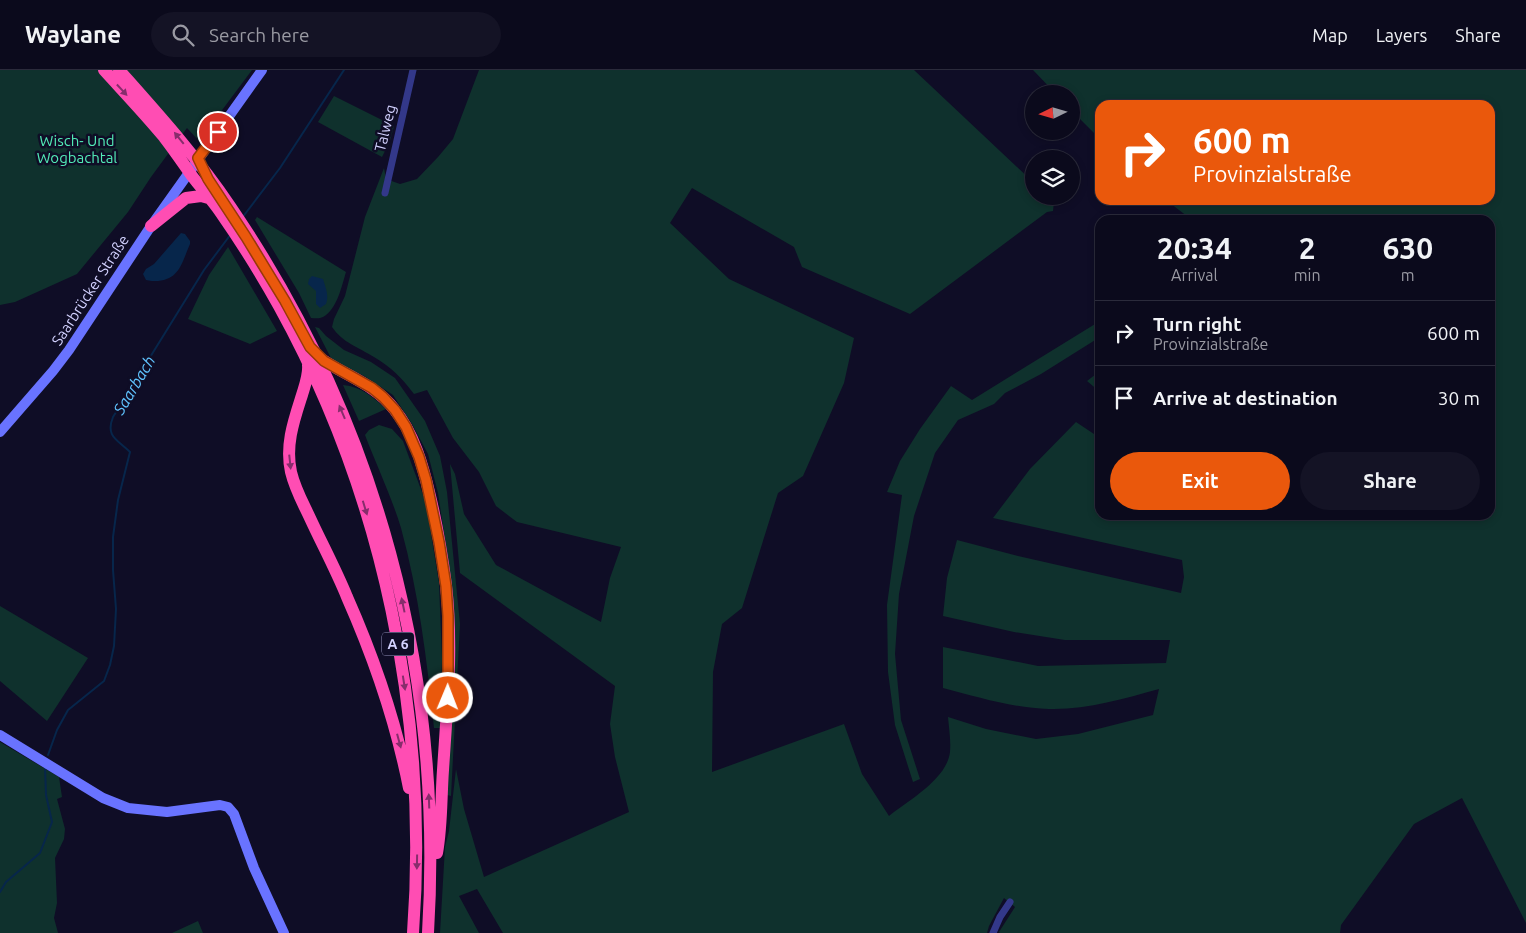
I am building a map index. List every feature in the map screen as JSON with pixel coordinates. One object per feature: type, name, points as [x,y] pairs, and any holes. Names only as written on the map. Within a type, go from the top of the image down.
[{"type":"highway","name":"A 6","points":[[104,70],[145,107]]},
{"type":"highway","name":"A 6","points":[[119,70],[164,138],[220,212],[279,306],[355,459],[380,518],[401,596],[418,686],[427,760],[430,902],[428,933]]},
{"type":"highway","name":"A 6","points":[[194,165],[225,209],[303,342],[308,368],[290,434],[289,454],[294,484],[347,596],[388,704],[404,760],[417,832]]},
{"type":"highway","points":[[150,226],[186,198],[215,196]]},
{"type":"highway","points":[[303,342],[324,361],[362,381],[383,397],[395,410],[406,427],[419,457],[434,513],[446,586],[449,644],[448,698],[438,849],[430,902]]},
{"type":"highway","name":"A 6","points":[[296,414],[308,394],[321,384],[333,380],[362,381]]},
{"type":"highway","name":"A 6","points":[[355,459],[398,643],[414,762],[417,832],[413,933]]},
{"type":"main road","name":"Saarbrücker Straße","points":[[0,432],[69,350],[150,226],[262,70]]},
{"type":"main road","points":[[0,735],[103,798],[128,808],[167,812],[215,804],[228,807],[234,814],[254,868],[284,933]]},
{"type":"street","name":"Talweg","points":[[385,193],[413,70]]},
{"type":"street","points":[[993,933],[1000,917],[1010,902]]},
{"type":"green space","name":"Wisch- Und Wogbachtal","points":[[0,70],[252,70],[199,141],[187,128],[128,212],[77,274],[15,302],[0,305]]},
{"type":"green space","points":[[479,70],[914,70],[1025,175],[1025,205],[1054,205],[1053,211],[1047,212],[910,314],[802,267],[794,247],[692,188],[670,223],[729,279],[854,338],[844,383],[803,476],[778,493],[742,608],[722,624],[713,672],[712,772],[844,724],[862,774],[889,816],[926,788],[942,771],[950,752],[948,717],[986,729],[1036,739],[1078,734],[1153,715],[1159,689],[1091,706],[1049,709],[1009,704],[943,688],[943,647],[1038,666],[1166,663],[1170,640],[1065,640],[1014,632],[943,616],[947,578],[957,540],[1018,556],[1181,593],[1184,577],[1182,560],[993,518],[1030,469],[1076,422],[1095,435],[1095,520],[1495,520],[1495,215],[1186,215],[1172,205],[1495,205],[1495,100],[1095,100],[1095,134],[1080,119],[1080,85],[1047,85],[1033,70],[1526,70],[1526,923],[1462,798],[1414,824],[1341,925],[1340,933],[1000,933],[1015,907],[1004,898],[987,933],[503,933],[477,889],[459,896],[479,933],[440,933],[445,847],[449,831],[456,769],[464,809],[484,877],[629,812],[615,757],[610,724],[615,686],[460,573],[450,464],[455,474],[464,514],[496,565],[601,622],[610,578],[621,547],[517,522],[496,506],[479,472],[453,438],[427,390],[414,394],[391,369],[346,341],[332,327],[345,296],[365,217],[384,168],[386,179],[400,184],[417,179],[453,139]]},
{"type":"green space","points":[[334,96],[394,126],[390,141],[382,157],[318,122]]},
{"type":"green space","points":[[257,217],[346,272],[341,290],[328,314],[323,317],[311,318],[299,293],[255,220]]},
{"type":"green space","points":[[228,247],[277,331],[250,344],[188,319],[209,275]]},
{"type":"green space","points":[[1095,324],[1095,340],[1041,374],[1005,393],[994,404],[958,420],[935,453],[914,516],[899,594],[895,654],[901,720],[920,779],[913,782],[895,725],[888,672],[887,605],[902,495],[887,492],[900,461],[951,386],[972,400]]},
{"type":"green space","points":[[315,327],[319,328],[344,350],[371,362],[395,378],[425,421],[440,456],[447,492],[460,624],[451,796],[447,795],[450,573],[438,493],[428,454],[412,424],[393,395],[364,376],[333,362]]},
{"type":"green space","points":[[1095,375],[1095,388],[1087,381]]},
{"type":"green space","points":[[343,385],[362,390],[386,409],[359,421]]},
{"type":"green space","points":[[379,425],[392,429],[403,441],[426,503],[439,583],[442,659],[440,728],[434,728],[418,603],[401,528],[365,435],[369,430]]},
{"type":"green space","points":[[0,606],[88,658],[47,721],[0,681]]},
{"type":"green space","points":[[0,742],[59,777],[62,797],[57,799],[65,829],[64,839],[55,858],[57,903],[54,918],[58,933],[0,933]]},
{"type":"green space","points":[[198,921],[203,933],[172,933]]},
{"type":"water","points":[[181,233],[185,234],[190,244],[176,273],[165,280],[146,280],[143,274],[146,269],[154,264]]},
{"type":"water","points":[[312,276],[323,279],[326,289],[326,304],[320,308],[316,304],[316,291],[308,284]]},
{"type":"waterway","name":"Saarbach","points":[[242,218],[280,168],[344,70]]},
{"type":"waterway","name":"Saarbach","points":[[48,755],[57,730],[68,710],[104,681],[114,646],[116,609],[113,537],[118,500],[130,452],[112,434],[111,424],[113,417],[204,270],[231,234]]},
{"type":"waterway","name":"Saarbach","points":[[0,892],[6,882],[40,853],[52,822],[46,795],[45,767]]},
{"type":"route","points":[[218,132],[198,158],[208,179],[285,301],[305,340],[316,355],[324,361],[362,381],[383,397],[395,410],[406,427],[419,457],[434,513],[446,586],[449,644],[448,698]]}]
